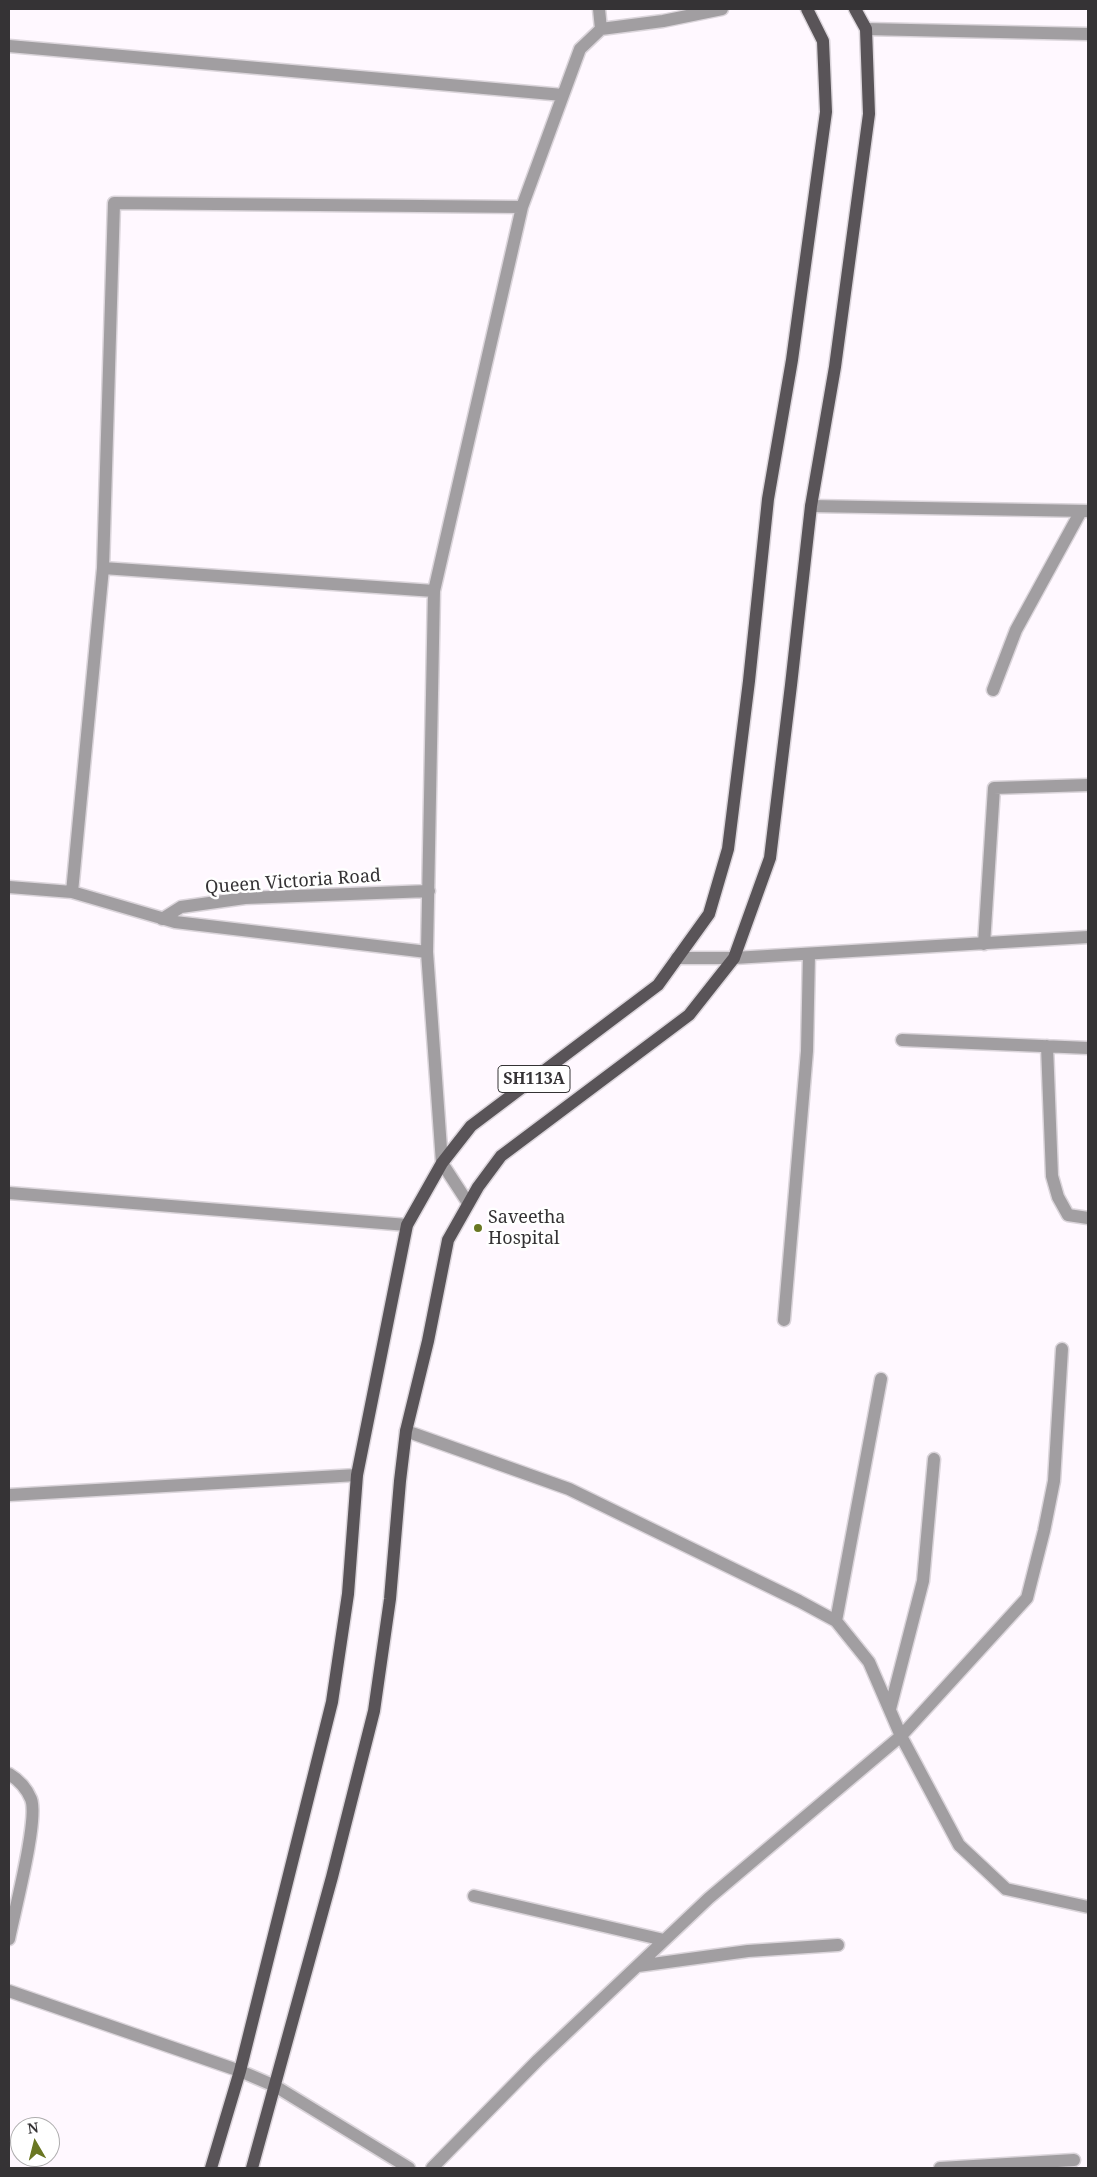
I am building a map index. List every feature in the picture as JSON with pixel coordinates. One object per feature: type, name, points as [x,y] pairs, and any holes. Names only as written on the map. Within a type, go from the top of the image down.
[{"type":"main road","name":"SH113A","points":[[211,2168],[240,2071],[332,1702],[348,1594],[357,1476],[407,1225],[442,1163],[470,1126],[658,985],[709,914],[728,849],[749,680],[768,500],[792,360],[826,112],[823,41],[807,9]]},
{"type":"main road","name":"SH113A","points":[[252,2168],[374,1711],[390,1599],[406,1431],[428,1341],[448,1240],[468,1203],[501,1156],[689,1015],[734,958],[770,858],[811,506],[835,367],[870,114],[866,29],[855,9]]},
{"type":"street","points":[[599,9],[601,29]]},
{"type":"street","points":[[468,1203],[442,1163],[427,952],[434,592],[522,207],[580,48],[601,29],[663,21],[722,9]]},
{"type":"street","points":[[866,29],[1088,34]]},
{"type":"street","points":[[9,46],[563,95]]},
{"type":"street","points":[[72,892],[102,568],[114,203],[522,207]]},
{"type":"street","points":[[811,506],[1085,511],[1016,630],[993,690]]},
{"type":"street","points":[[102,568],[434,592]]},
{"type":"street","points":[[984,944],[994,788],[1088,785]]},
{"type":"street","points":[[9,887],[72,892],[175,922],[427,952]]},
{"type":"street","name":"Queen Victoria Road","points":[[162,918],[181,908],[246,898],[429,891]]},
{"type":"street","points":[[677,958],[734,958],[1088,937]]},
{"type":"street","points":[[784,1320],[807,1051],[809,954]]},
{"type":"street","points":[[902,1040],[1088,1048]]},
{"type":"street","points":[[1047,1046],[1052,1176],[1058,1197],[1068,1215],[1088,1218]]},
{"type":"street","points":[[9,1193],[407,1225]]},
{"type":"street","points":[[432,2168],[538,2060],[709,1898],[901,1736],[1027,1598],[1044,1532],[1054,1481],[1062,1349]]},
{"type":"street","points":[[836,1621],[881,1379]]},
{"type":"street","points":[[406,1431],[569,1489],[799,1601],[836,1621],[868,1662],[901,1736],[959,1846],[1006,1889],[1088,1907]]},
{"type":"street","points":[[890,1709],[923,1582],[934,1459]]},
{"type":"street","points":[[9,1494],[357,1476]]},
{"type":"street","points":[[9,1774],[20,1780],[32,1800],[31,1835],[9,1938]]},
{"type":"street","points":[[474,1896],[664,1940]]},
{"type":"street","points":[[638,1966],[748,1951],[838,1945]]},
{"type":"street","points":[[9,1991],[240,2071],[275,2086],[406,2167]]},
{"type":"street","points":[[940,2168],[1074,2160]]},
{"type":"place","name":"Saveetha Hospital","points":[[478,1228]]}]
